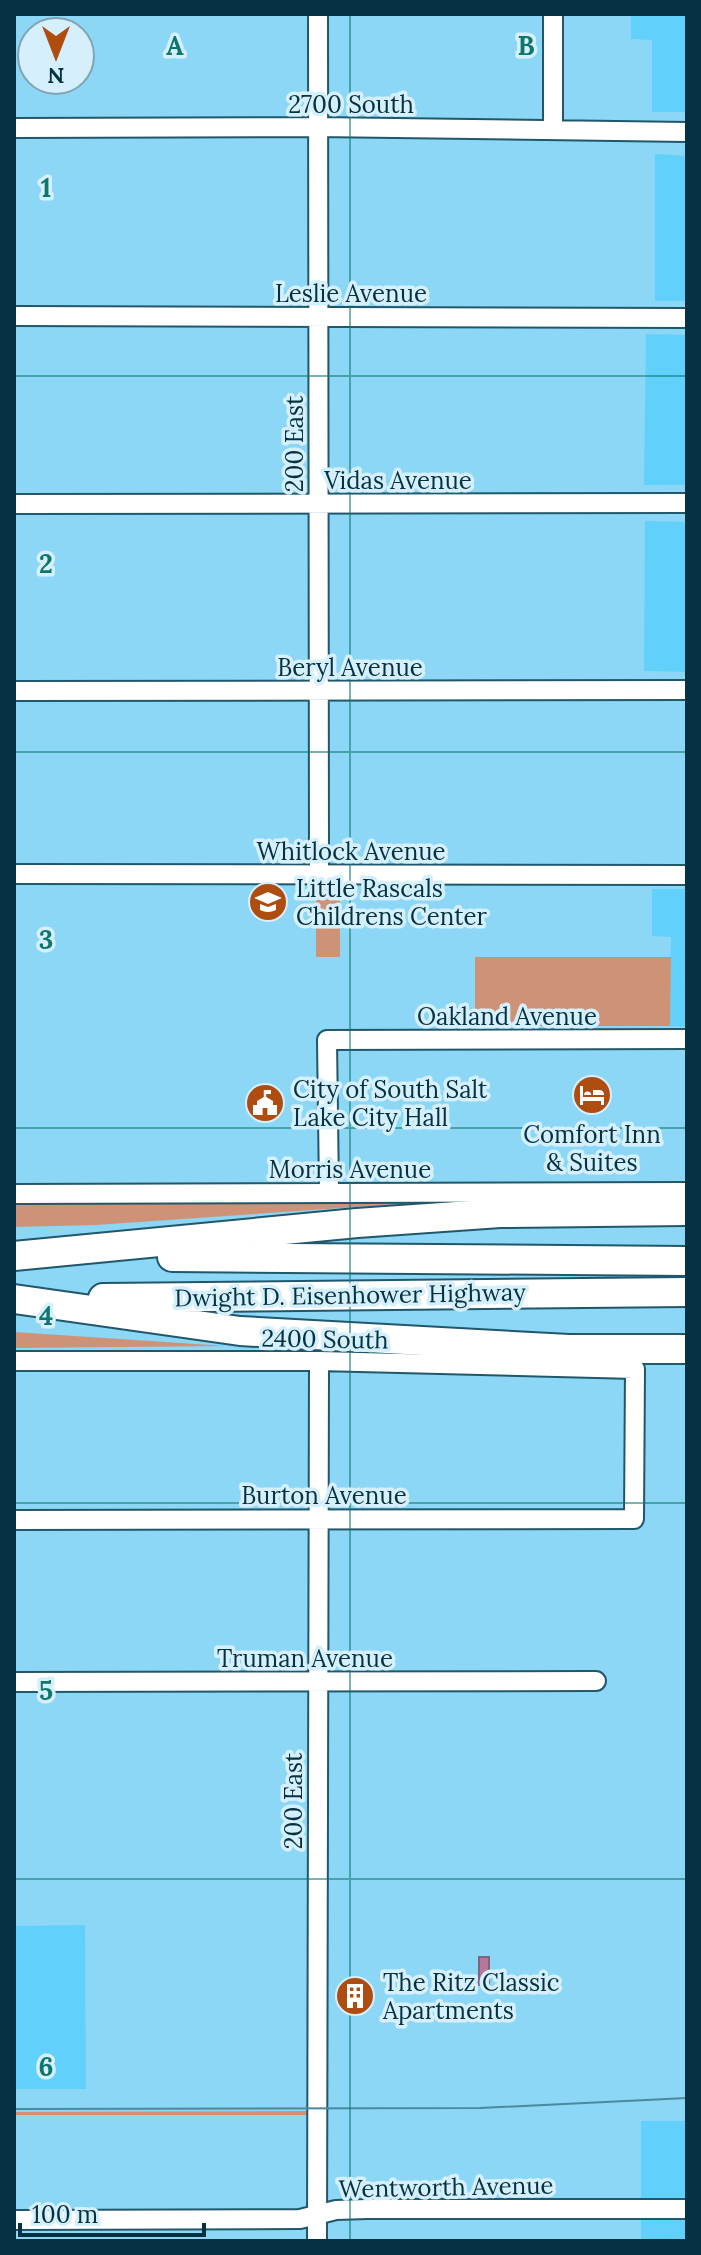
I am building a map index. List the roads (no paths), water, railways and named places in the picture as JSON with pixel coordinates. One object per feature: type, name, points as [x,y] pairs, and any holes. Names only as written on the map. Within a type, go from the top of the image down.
[{"type":"highway","points":[[14,1256],[357,1223],[500,1213],[687,1211]]},
{"type":"highway","name":"Dwight D. Eisenhower Highway","points":[[14,1256],[687,1261]]},
{"type":"highway","name":"Dwight D. Eisenhower Highway","points":[[14,1299],[687,1292]]},
{"type":"highway","points":[[14,1299],[240,1331],[569,1349],[687,1349]]},
{"type":"street","name":"200 East","points":[[318,14],[319,875]]},
{"type":"street","points":[[553,14],[553,129]]},
{"type":"street","name":"2700 South","points":[[14,128],[318,127],[687,132]]},
{"type":"street","name":"Leslie Avenue","points":[[14,316],[687,318]]},
{"type":"street","name":"Vidas Avenue","points":[[14,504],[687,503]]},
{"type":"street","name":"Beryl Avenue","points":[[14,691],[687,690]]},
{"type":"street","name":"Whitlock Avenue","points":[[14,874],[687,875]]},
{"type":"street","name":"Oakland Avenue","points":[[329,1191],[327,1040],[687,1039]]},
{"type":"street","name":"Morris Avenue","points":[[14,1194],[687,1192]]},
{"type":"street","name":"2400 South","points":[[14,1361],[319,1361],[635,1369],[634,1519]]},
{"type":"street","name":"200 East","points":[[317,2241],[319,1361]]},
{"type":"street","name":"Burton Avenue","points":[[14,1520],[634,1519]]},
{"type":"street","name":"Truman Avenue","points":[[14,1682],[596,1681]]},
{"type":"street","name":"Wentworth Avenue","points":[[14,2220],[300,2219],[336,2210],[367,2209],[687,2209]]},
{"type":"tram line","points":[[14,2109],[480,2108],[687,2098]]},
{"type":"place","name":"Little Rascals Childrens Center","points":[[268,902]]},
{"type":"place","name":"Comfort Inn & Suites","points":[[592,1095]]},
{"type":"place","name":"City of South Salt Lake City Hall","points":[[265,1103]]},
{"type":"place","name":"The Ritz Classic Apartments","points":[[355,1996]]}]
